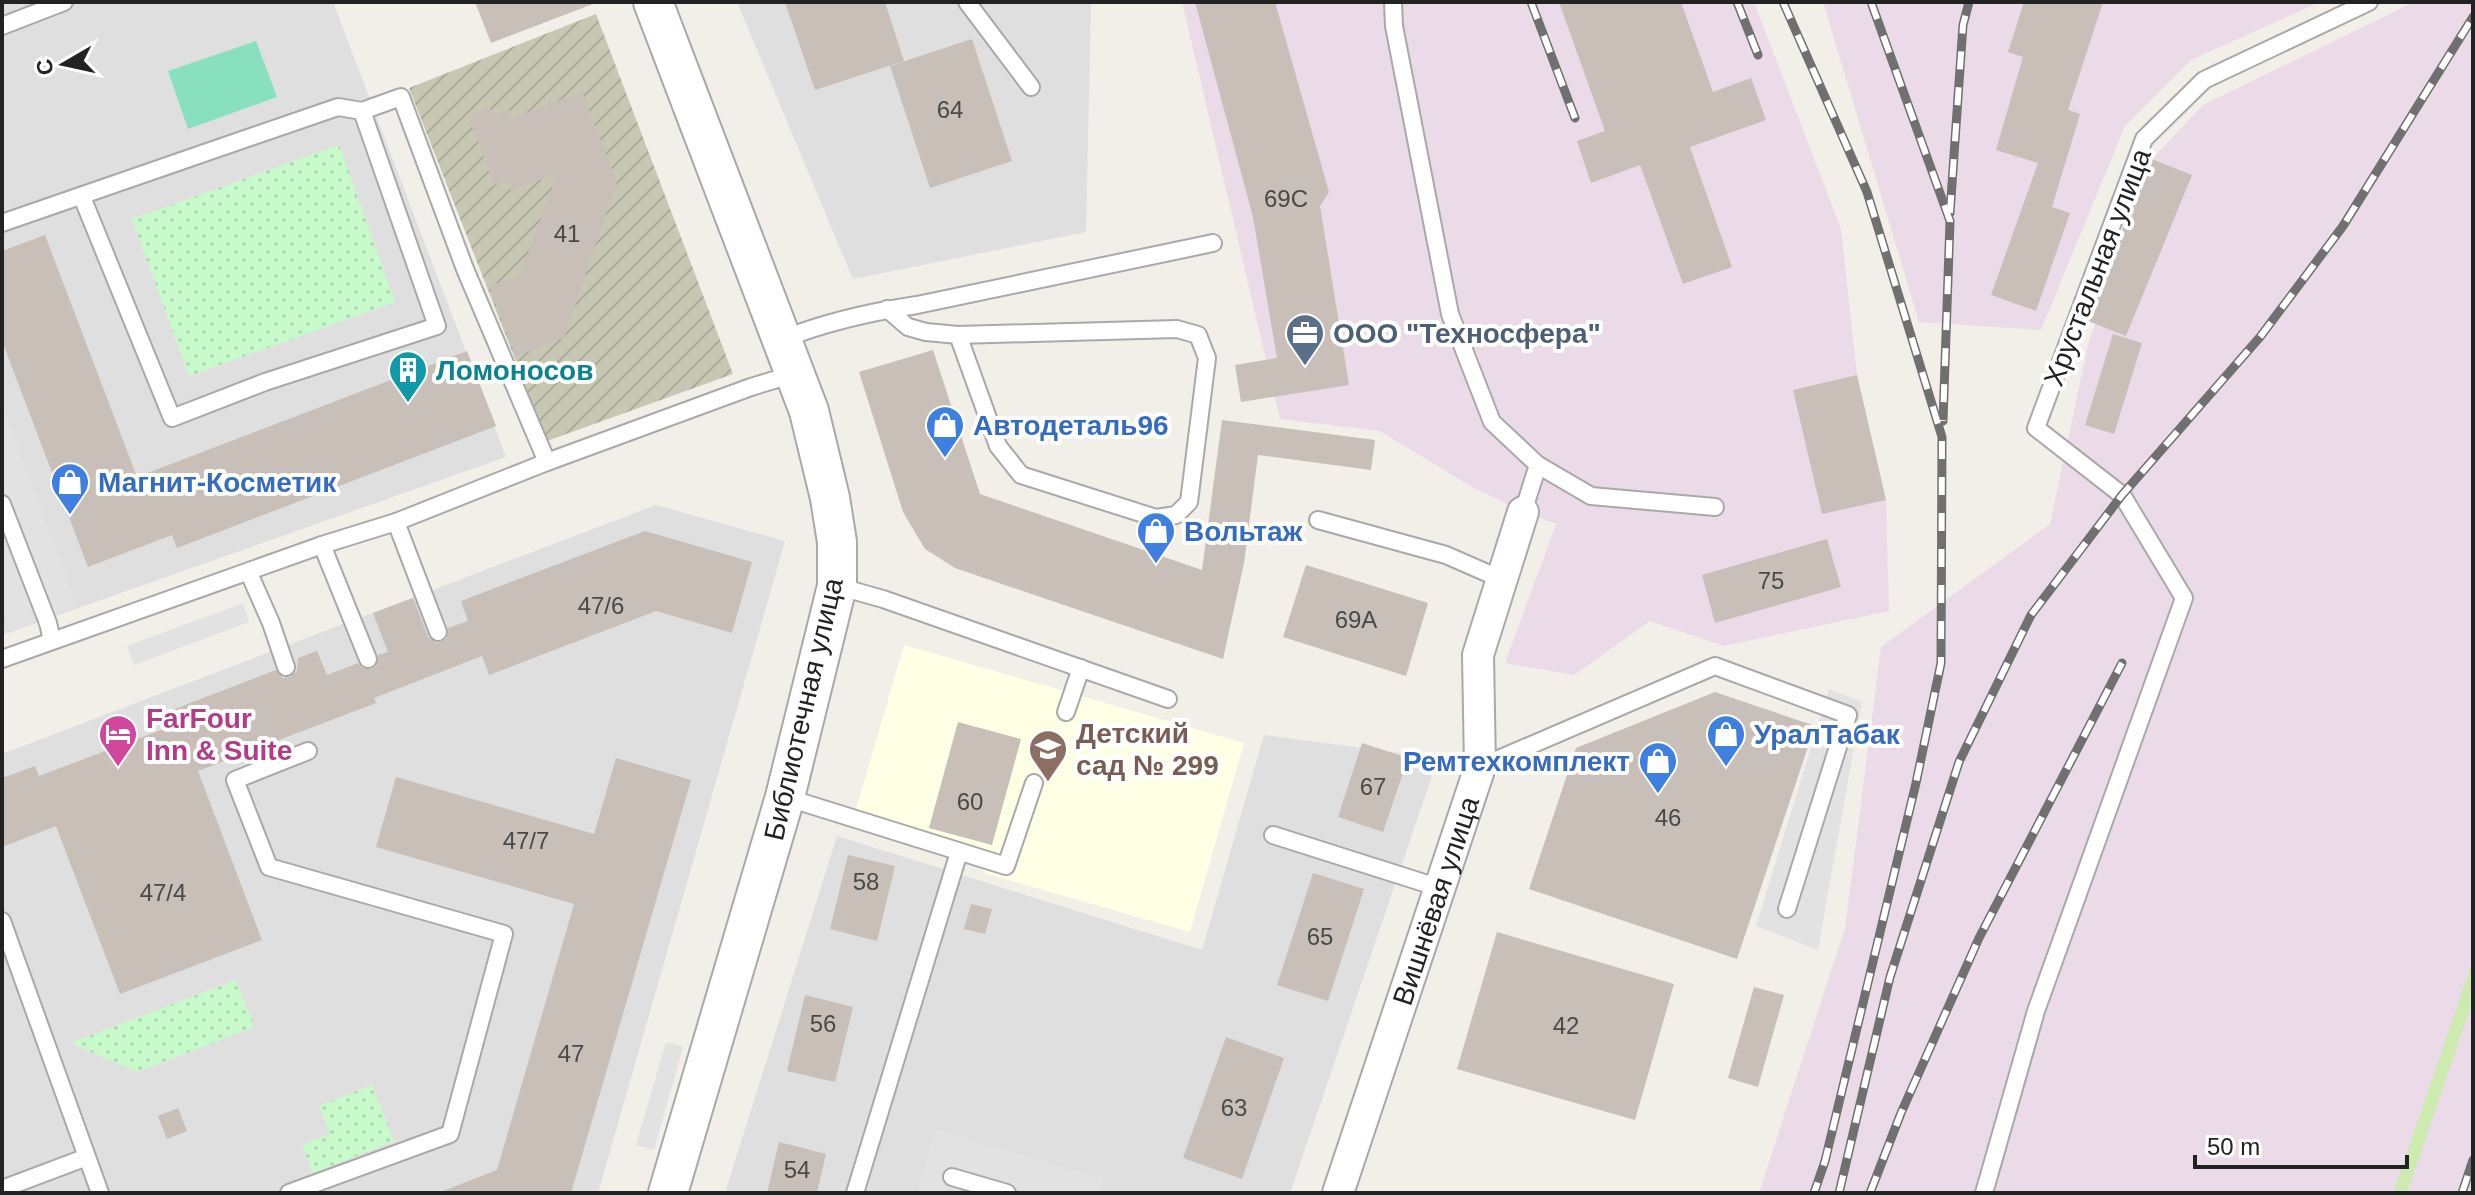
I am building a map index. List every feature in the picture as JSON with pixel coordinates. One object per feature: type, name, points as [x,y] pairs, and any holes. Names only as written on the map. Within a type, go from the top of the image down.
[{"type":"street","name":"Библиотечная улица","points":[[653,2],[809,411],[837,542],[837,586],[785,797],[668,1193]]},
{"type":"street","name":"Вишнёвая улица","points":[[1338,1193],[1480,767],[1478,655],[1523,512]]},
{"type":"lane","points":[[2,26],[64,2]]},
{"type":"lane","points":[[967,2],[1031,87]]},
{"type":"lane","points":[[1393,2],[1394,26],[1450,314],[1492,422],[1538,465],[1591,496],[1715,507]]},
{"type":"lane","name":"Хрустальная улица","points":[[1984,1193],[2036,1011],[2184,598],[2122,495],[2036,428],[2144,139],[2204,80],[2369,2]]},
{"type":"lane","points":[[2,223],[338,107],[362,111],[401,97],[465,269],[547,462]]},
{"type":"lane","points":[[82,197],[172,418],[265,382],[437,326],[362,111]]},
{"type":"lane","points":[[2,659],[322,545],[396,522],[547,462],[751,387],[788,357],[821,324],[1213,243]]},
{"type":"lane","points":[[887,309],[908,327],[958,335],[1177,329],[1198,335],[1207,358],[1189,502],[1176,515],[1156,518],[1021,475],[998,446],[958,335]]},
{"type":"lane","points":[[1523,512],[1538,465]]},
{"type":"lane","points":[[2,504],[52,640]]},
{"type":"lane","points":[[1318,520],[1446,555],[1503,580]]},
{"type":"lane","points":[[396,522],[438,632]]},
{"type":"lane","points":[[322,545],[368,659]]},
{"type":"lane","points":[[249,573],[286,667]]},
{"type":"lane","points":[[837,586],[883,599],[1168,699]]},
{"type":"lane","points":[[1480,767],[1715,666],[1848,715],[1787,909]]},
{"type":"lane","points":[[1066,712],[1081,668]]},
{"type":"lane","points":[[289,1193],[450,1134],[504,934],[269,867],[235,780],[308,751]]},
{"type":"lane","points":[[785,797],[1006,866],[1034,783]]},
{"type":"lane","points":[[1273,835],[1440,888]]},
{"type":"lane","points":[[855,1193],[959,852]]},
{"type":"lane","points":[[2,921],[100,1193]]},
{"type":"lane","points":[[2,1189],[87,1157]]},
{"type":"lane","points":[[952,1177],[1007,1193]]},
{"type":"shaded area","points":[[2,2],[333,2],[506,457],[2,635]]},
{"type":"shaded area","points":[[737,2],[1091,2],[1086,232],[853,279]]},
{"type":"shaded area","points":[[1182,2],[1754,2],[1841,229],[1857,375],[1886,500],[1889,611],[1724,646],[1650,621],[1574,675],[1505,663],[1556,524],[1472,487],[1380,431],[1280,419]]},
{"type":"shaded area","points":[[1823,2],[2320,2],[2191,60],[2125,126],[2041,330],[1919,322]]},
{"type":"shaded area","points":[[2414,2],[2473,2],[2473,1193],[1759,1193],[1845,928],[1881,647],[2050,524],[2089,341],[2150,161],[2203,105]]},
{"type":"shaded area","points":[[596,14],[733,374],[547,441],[409,88]]},
{"type":"shaded area","points":[[2,405],[77,605],[10,631],[2,608]]},
{"type":"shaded area","points":[[656,505],[785,541],[598,1193],[2,1193],[2,754]]},
{"type":"shaded area","points":[[243,603],[249,622],[134,665],[127,646]]},
{"type":"shaded area","name":"Детский сад № 299","points":[[904,645],[1244,743],[1190,932],[984,873],[990,852],[855,813]]},
{"type":"shaded area","points":[[1829,689],[1862,702],[1818,950],[1756,926]]},
{"type":"shaded area","points":[[1264,735],[1438,758],[1290,1193],[725,1193],[837,836],[1202,950]]},
{"type":"shaded area","points":[[666,1042],[683,1047],[654,1150],[636,1145]]},
{"type":"shaded area","points":[[935,1129],[1103,1179],[1099,1193],[916,1193]]},
{"type":"green space","points":[[256,41],[277,97],[188,129],[168,71]]},
{"type":"green space","points":[[339,145],[395,302],[189,376],[132,219]]},
{"type":"green space","points":[[2473,960],[2473,1000],[2407,1193],[2393,1193]]},
{"type":"green space","points":[[236,980],[254,1027],[137,1072],[71,1043]]},
{"type":"green space","points":[[372,1085],[394,1141],[313,1173],[302,1145],[330,1134],[319,1106]]},
{"type":"building","points":[[475,2],[593,2],[593,4],[491,43]]},
{"type":"building","points":[[785,2],[885,2],[904,61],[815,90]]},
{"type":"building","points":[[1195,2],[1275,2],[1329,192],[1320,206],[1349,385],[1241,402],[1235,365],[1277,358],[1253,217]]},
{"type":"building","points":[[1559,2],[1681,2],[1713,92],[1751,78],[1766,120],[1690,147],[1732,267],[1683,284],[1640,165],[1591,183],[1577,141],[1605,131]]},
{"type":"building","points":[[2024,2],[2103,2],[2068,110],[2080,114],[2052,207],[2070,213],[2036,311],[1991,295],[2038,163],[1996,150],[2023,57],[2008,52]]},
{"type":"building","points":[[972,39],[1012,161],[930,188],[890,66]]},
{"type":"building","points":[[582,92],[617,182],[564,338],[516,356],[489,286],[520,275],[557,174],[511,190],[507,180],[494,185],[468,115],[490,107],[493,116],[509,109],[512,118]]},
{"type":"building","points":[[2149,158],[2192,175],[2126,336],[2088,321]]},
{"type":"building","name":"Ломоносов","points":[[45,235],[137,477],[467,351],[496,426],[177,548],[172,535],[88,567],[2,341],[2,251]]},
{"type":"building","points":[[2113,334],[2142,343],[2114,434],[2085,425]]},
{"type":"building","points":[[933,350],[980,494],[1202,570],[1222,420],[1375,440],[1371,470],[1258,455],[1244,563],[1223,659],[955,568],[925,549],[903,512],[859,372]]},
{"type":"building","points":[[1857,375],[1886,500],[1822,514],[1793,390]]},
{"type":"building","points":[[645,531],[752,562],[732,633],[656,611],[489,675],[482,656],[374,698],[376,703],[198,771],[262,940],[120,994],[56,826],[2,847],[2,778],[35,766],[39,776],[177,724],[172,710],[276,670],[283,678],[290,677],[297,670],[298,658],[317,651],[327,675],[358,663],[362,668],[371,669],[377,665],[378,655],[388,652],[373,613],[413,598],[428,637],[436,643],[441,642],[447,638],[448,628],[468,621],[461,601]]},
{"type":"building","points":[[1827,539],[1841,587],[1715,623],[1702,575]]},
{"type":"building","points":[[1306,565],[1428,603],[1406,676],[1283,637]]},
{"type":"building","points":[[1715,692],[1815,726],[1737,959],[1529,889],[1576,748]]},
{"type":"building","points":[[958,722],[1021,739],[992,845],[929,828]]},
{"type":"building","points":[[1362,743],[1408,758],[1383,832],[1338,817]]},
{"type":"building","points":[[616,758],[691,780],[571,1193],[443,1193],[497,1170],[574,904],[376,847],[396,777],[594,834]]},
{"type":"building","points":[[848,855],[895,866],[877,941],[830,929]]},
{"type":"building","points":[[1313,873],[1364,889],[1328,1001],[1277,985]]},
{"type":"building","points":[[971,904],[992,909],[985,934],[964,929]]},
{"type":"building","points":[[1497,932],[1674,984],[1635,1120],[1457,1069]]},
{"type":"building","points":[[1754,987],[1784,995],[1758,1087],[1728,1078]]},
{"type":"building","points":[[805,995],[853,1007],[835,1082],[787,1071]]},
{"type":"building","points":[[1226,1037],[1284,1058],[1242,1179],[1183,1158]]},
{"type":"building","points":[[178,1108],[187,1131],[167,1139],[158,1116]]},
{"type":"building","points":[[779,1142],[826,1154],[817,1193],[767,1193]]},
{"type":"railway","points":[[1531,2],[1575,118]]},
{"type":"railway","points":[[1737,2],[1758,55]]},
{"type":"railway","points":[[1783,2],[1867,192],[1942,437],[1941,663],[1916,783],[1825,1161],[1814,1193]]},
{"type":"railway","points":[[1871,2],[1950,221],[1943,421]]},
{"type":"railway","points":[[1950,213],[1963,25],[1969,2]]},
{"type":"railway","points":[[1839,1193],[1890,977],[1959,762],[2031,615],[2122,495],[2260,337],[2343,226],[2473,17]]},
{"type":"railway","points":[[1870,1193],[1901,1113],[1979,938],[2122,663]]},
{"type":"railway","points":[[2462,1193],[2473,1160]]},
{"type":"place","name":"ООО \"Техносфера\"","points":[[1305,367]]},
{"type":"place","name":"Ломоносов","points":[[408,404]]},
{"type":"place","name":"Автодеталь96","points":[[945,459]]},
{"type":"place","name":"Магнит-Косметик","points":[[70,516]]},
{"type":"place","name":"Вольтаж","points":[[1156,565]]},
{"type":"place","name":"FarFour Inn & Suite","points":[[118,768]]},
{"type":"place","name":"УралТабак","points":[[1726,768]]},
{"type":"place","name":"Детский сад № 299","points":[[1048,783]]},
{"type":"place","name":"Ремтехкомплект","points":[[1658,795]]}]
